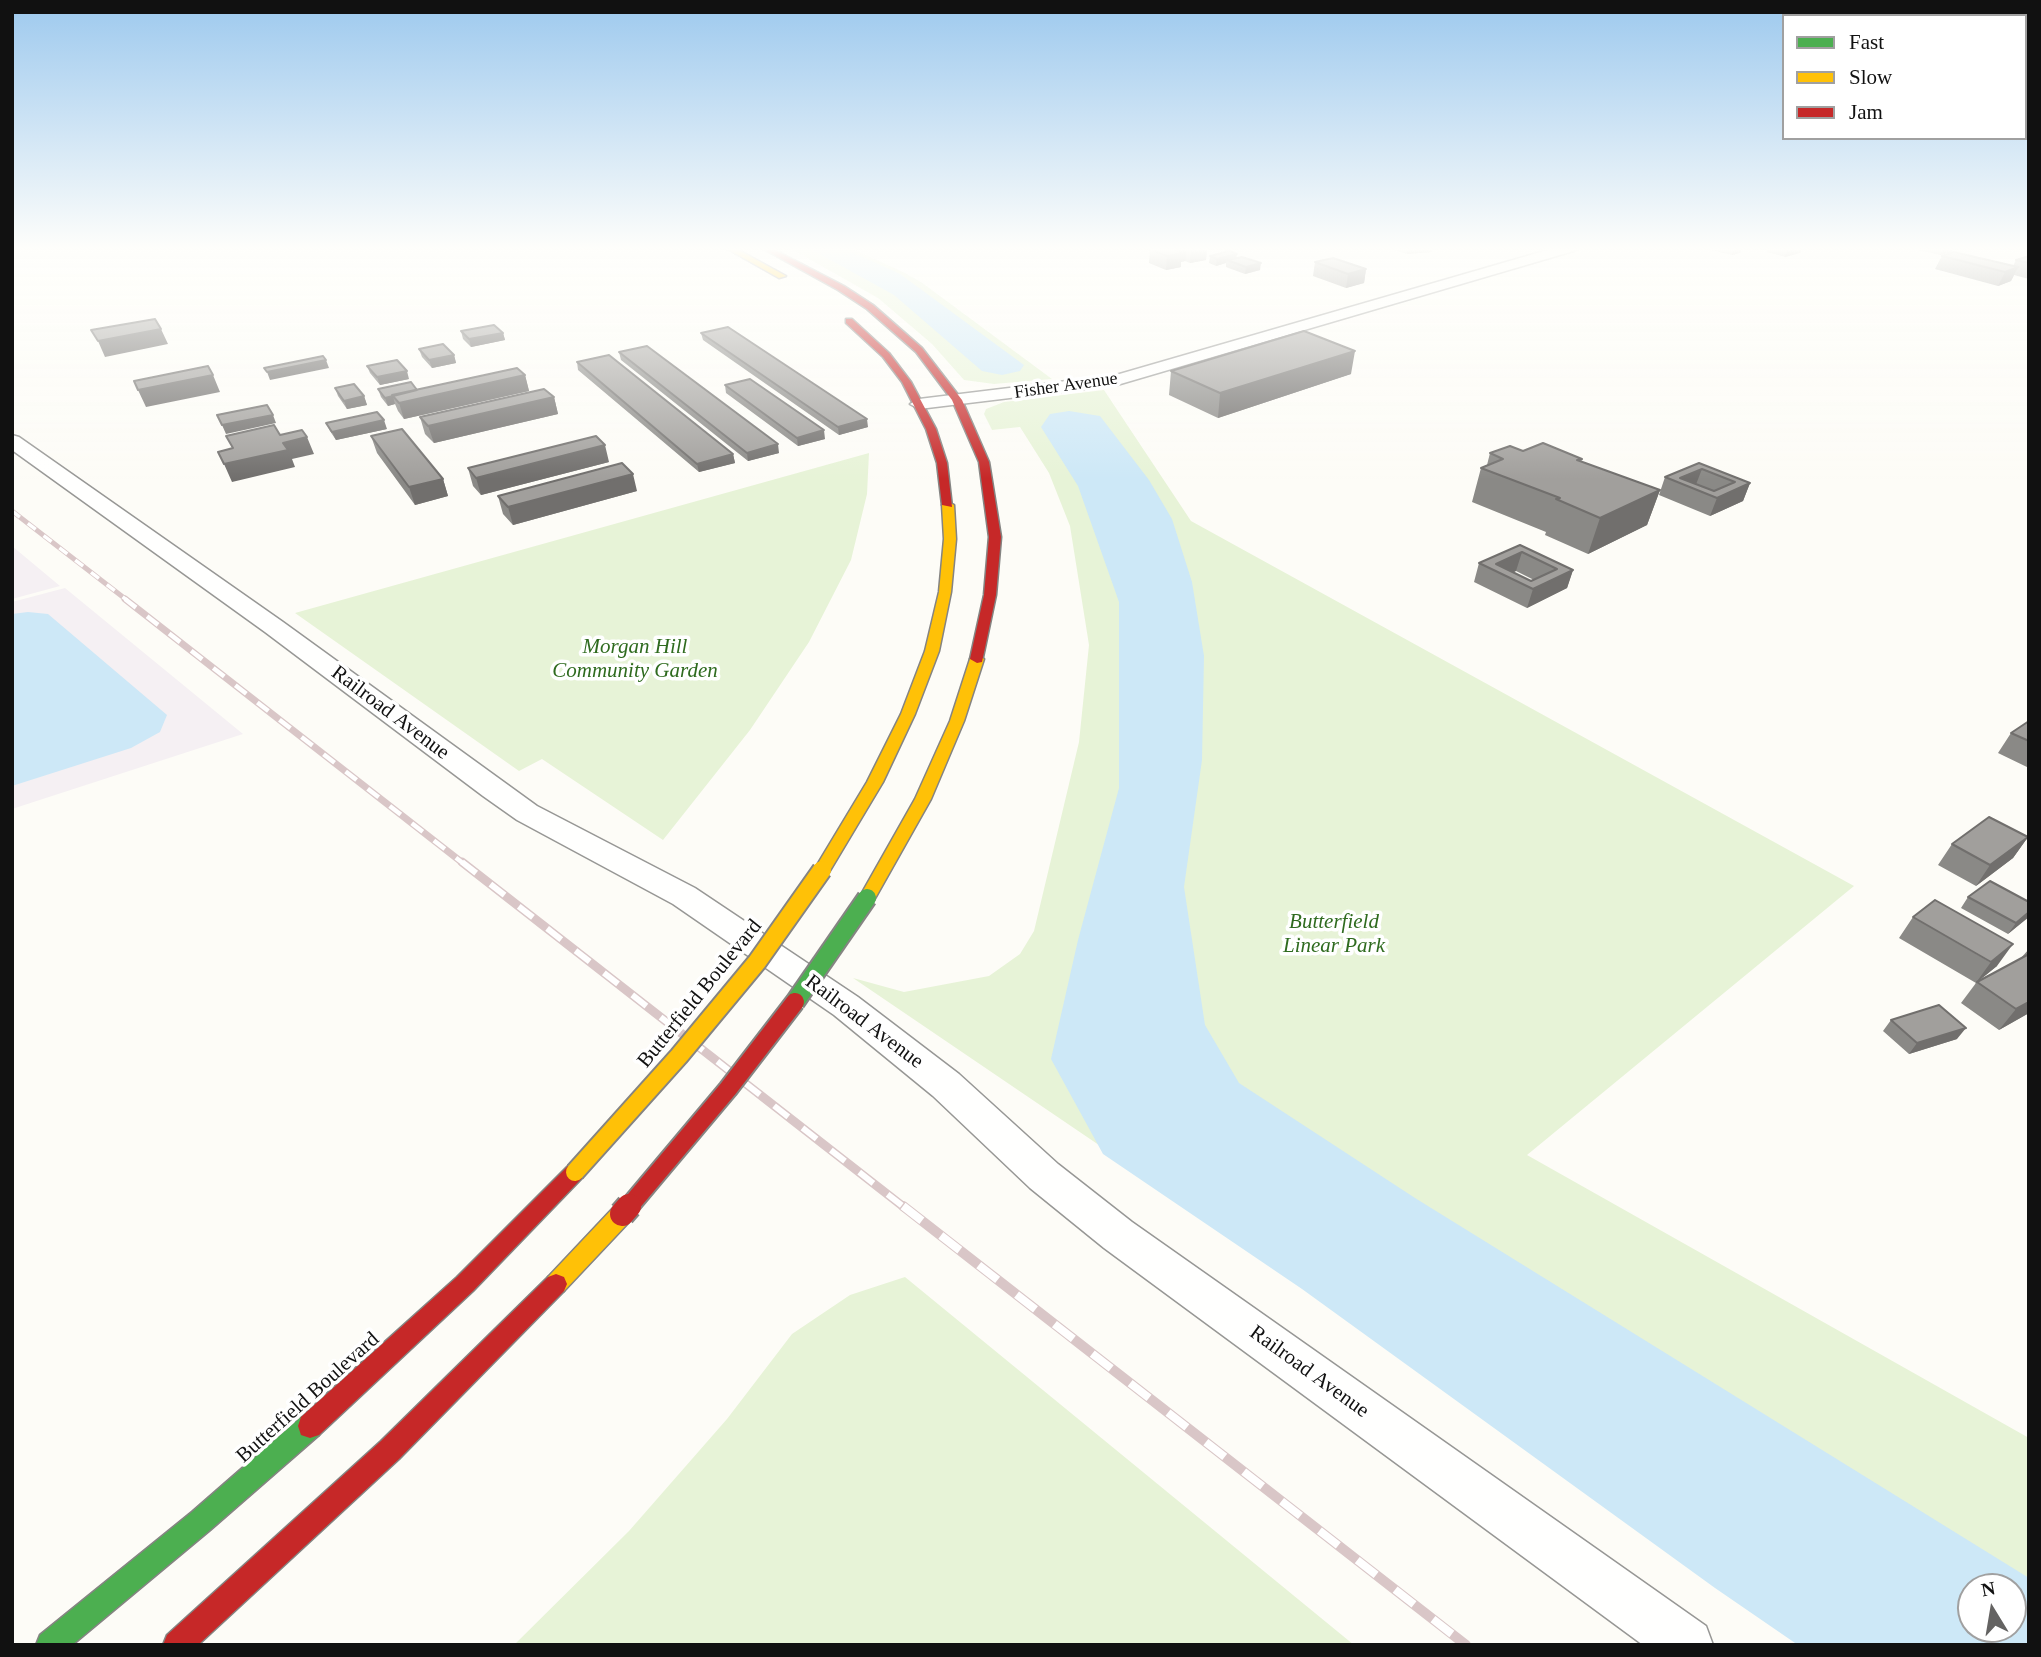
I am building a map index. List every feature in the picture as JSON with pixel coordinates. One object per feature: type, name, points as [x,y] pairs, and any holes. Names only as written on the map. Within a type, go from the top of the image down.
[{"type":"main road","name":"Butterfield Boulevard","points":[[50,1645],[201,1521],[334,1405],[465,1284],[575,1172],[679,1056],[757,962],[822,870],[875,782],[908,714],[932,651],[945,592],[950,539],[948,497],[942,463],[931,429],[919,404],[886,355],[852,324]]},
{"type":"main road","points":[[177,1645],[390,1450],[526,1316],[622,1214],[753,1057],[802,993],[867,898],[923,799],[957,722],[979,654],[990,595],[995,537],[984,462],[957,400],[919,351],[889,324]]},
{"type":"street","name":"Fisher Avenue","points":[[919,404],[1117,380],[1307,324]]},
{"type":"street","name":"Railroad Avenue","points":[[12,440],[274,627],[492,790],[527,813],[684,896],[846,1006],[946,1085],[1044,1176],[1118,1235],[1687,1645]]},
{"type":"shaded area","points":[[12,546],[60,586],[12,599]]},
{"type":"shaded area","points":[[65,588],[243,734],[12,809],[12,602]]},
{"type":"green space","points":[[909,324],[978,324],[1052,379],[994,384],[964,380],[932,344]]},
{"type":"green space","name":"Butterfield Linear Park","points":[[1104,390],[1191,521],[1854,886],[1527,1155],[2029,1438],[2029,1645],[1835,1645],[853,978],[904,992],[989,976],[1020,954],[1034,931],[1079,742],[1089,645],[1070,526],[1049,473],[1020,427],[992,430],[984,414],[986,409],[1004,402]]},
{"type":"green space","name":"Morgan Hill Community Garden","points":[[869,453],[867,494],[851,560],[809,642],[750,730],[663,840],[542,759],[519,771],[295,613]]},
{"type":"green space","points":[[905,1277],[1354,1645],[514,1645],[629,1531],[727,1419],[792,1334],[850,1295]]},
{"type":"water","points":[[928,324],[969,324],[1024,365],[1020,371],[1002,375],[982,371]]},
{"type":"water","points":[[1069,411],[1100,416],[1149,480],[1172,519],[1192,582],[1204,656],[1202,760],[1184,887],[1205,1025],[1239,1083],[1415,1198],[2021,1573],[1957,1573],[1957,1643],[2027,1643],[2027,1577],[2029,1578],[2029,1645],[1798,1645],[1302,1289],[1103,1154],[1051,1059],[1078,940],[1119,788],[1119,602],[1078,486],[1041,427],[1050,414]]},
{"type":"water","points":[[12,614],[48,614],[167,715],[160,732],[131,748],[12,786]]},
{"type":"building","points":[[124,324],[158,324],[161,329],[98,341],[91,330]]},
{"type":"building","points":[[494,325],[503,333],[469,339],[461,331]]},
{"type":"building","points":[[728,327],[867,419],[838,427],[701,333]]},
{"type":"building","points":[[1304,331],[1355,351],[1220,393],[1171,371]]},
{"type":"building","points":[[443,344],[454,355],[429,360],[419,349]]},
{"type":"building","points":[[647,346],[778,444],[747,453],[619,352]]},
{"type":"building","points":[[609,355],[733,454],[697,464],[577,362]]},
{"type":"building","points":[[323,356],[326,360],[267,372],[264,368]]},
{"type":"building","points":[[397,360],[407,371],[377,377],[367,366]]},
{"type":"building","points":[[208,366],[213,375],[138,390],[134,381]]},
{"type":"building","points":[[517,368],[525,375],[399,403],[392,395]]},
{"type":"building","points":[[750,379],[824,430],[797,438],[725,385]]},
{"type":"building","points":[[411,382],[417,390],[385,398],[378,389]]},
{"type":"building","points":[[354,384],[364,396],[344,401],[335,388]]},
{"type":"building","points":[[544,389],[554,397],[428,426],[420,417]]},
{"type":"building","points":[[267,405],[273,415],[222,425],[217,415]]},
{"type":"building","points":[[377,412],[384,420],[332,432],[326,423]]},
{"type":"building","points":[[274,425],[280,435],[302,430],[307,437],[283,443],[288,450],[224,464],[218,452],[233,448],[226,436]]},
{"type":"building","points":[[402,429],[443,479],[409,487],[371,436]]},
{"type":"building","points":[[596,436],[605,445],[476,478],[468,468]]},
{"type":"building","points":[[1543,443],[1582,459],[1577,460],[1660,490],[1600,518],[1556,499],[1560,498],[1481,468],[1503,459],[1490,453],[1510,446],[1523,451]]},
{"type":"building","points":[[622,463],[633,474],[508,507],[498,496]]},
{"type":"building","points":[[1699,463],[1750,483],[1717,498],[1665,477]],"holes":[[[1702,469],[1735,482],[1714,491],[1680,478]]]},
{"type":"building","points":[[1520,545],[1573,570],[1533,589],[1479,563]],"holes":[[[1522,552],[1557,569],[1531,581],[1496,564]]]},
{"type":"building","points":[[2029,721],[2029,741],[2011,733]]},
{"type":"building","points":[[1989,817],[2028,837],[1990,865],[1952,844]]},
{"type":"building","points":[[1990,881],[2029,902],[2029,912],[2016,923],[1968,897]]},
{"type":"building","points":[[1935,900],[2013,944],[1991,962],[1913,917]]},
{"type":"building","points":[[2029,954],[2029,1002],[2016,1009],[1977,982]]},
{"type":"building","points":[[1939,1005],[1966,1028],[1917,1043],[1891,1020]]},
{"type":"railway","points":[[12,511],[128,601]]},
{"type":"railway","points":[[125,599],[464,864]]},
{"type":"railway","points":[[462,862],[905,1208]]},
{"type":"railway","points":[[903,1206],[1466,1645]]},
{"type":"traffic: fast","points":[[795,1002],[867,898]]},
{"type":"traffic: fast","points":[[50,1645],[201,1521],[310,1426]]},
{"type":"traffic: slow","points":[[822,870],[875,782],[908,714],[932,651],[945,592],[950,539],[948,505]]},
{"type":"traffic: slow","points":[[867,898],[923,799],[957,721],[977,659]]},
{"type":"traffic: slow","points":[[575,1172],[679,1056],[757,962],[822,870]]},
{"type":"traffic: slow","points":[[556,1284],[622,1214]]},
{"type":"traffic: jam","points":[[853,324],[886,355],[906,382],[931,429],[942,463],[948,505]]},
{"type":"traffic: jam","points":[[890,324],[919,350],[957,400],[984,462],[995,537],[990,595],[977,659]]},
{"type":"traffic: jam","points":[[622,1214],[728,1089],[795,1002]]},
{"type":"traffic: jam","points":[[310,1426],[465,1284],[575,1172]]},
{"type":"traffic: jam","points":[[177,1645],[390,1450],[556,1284]]}]
